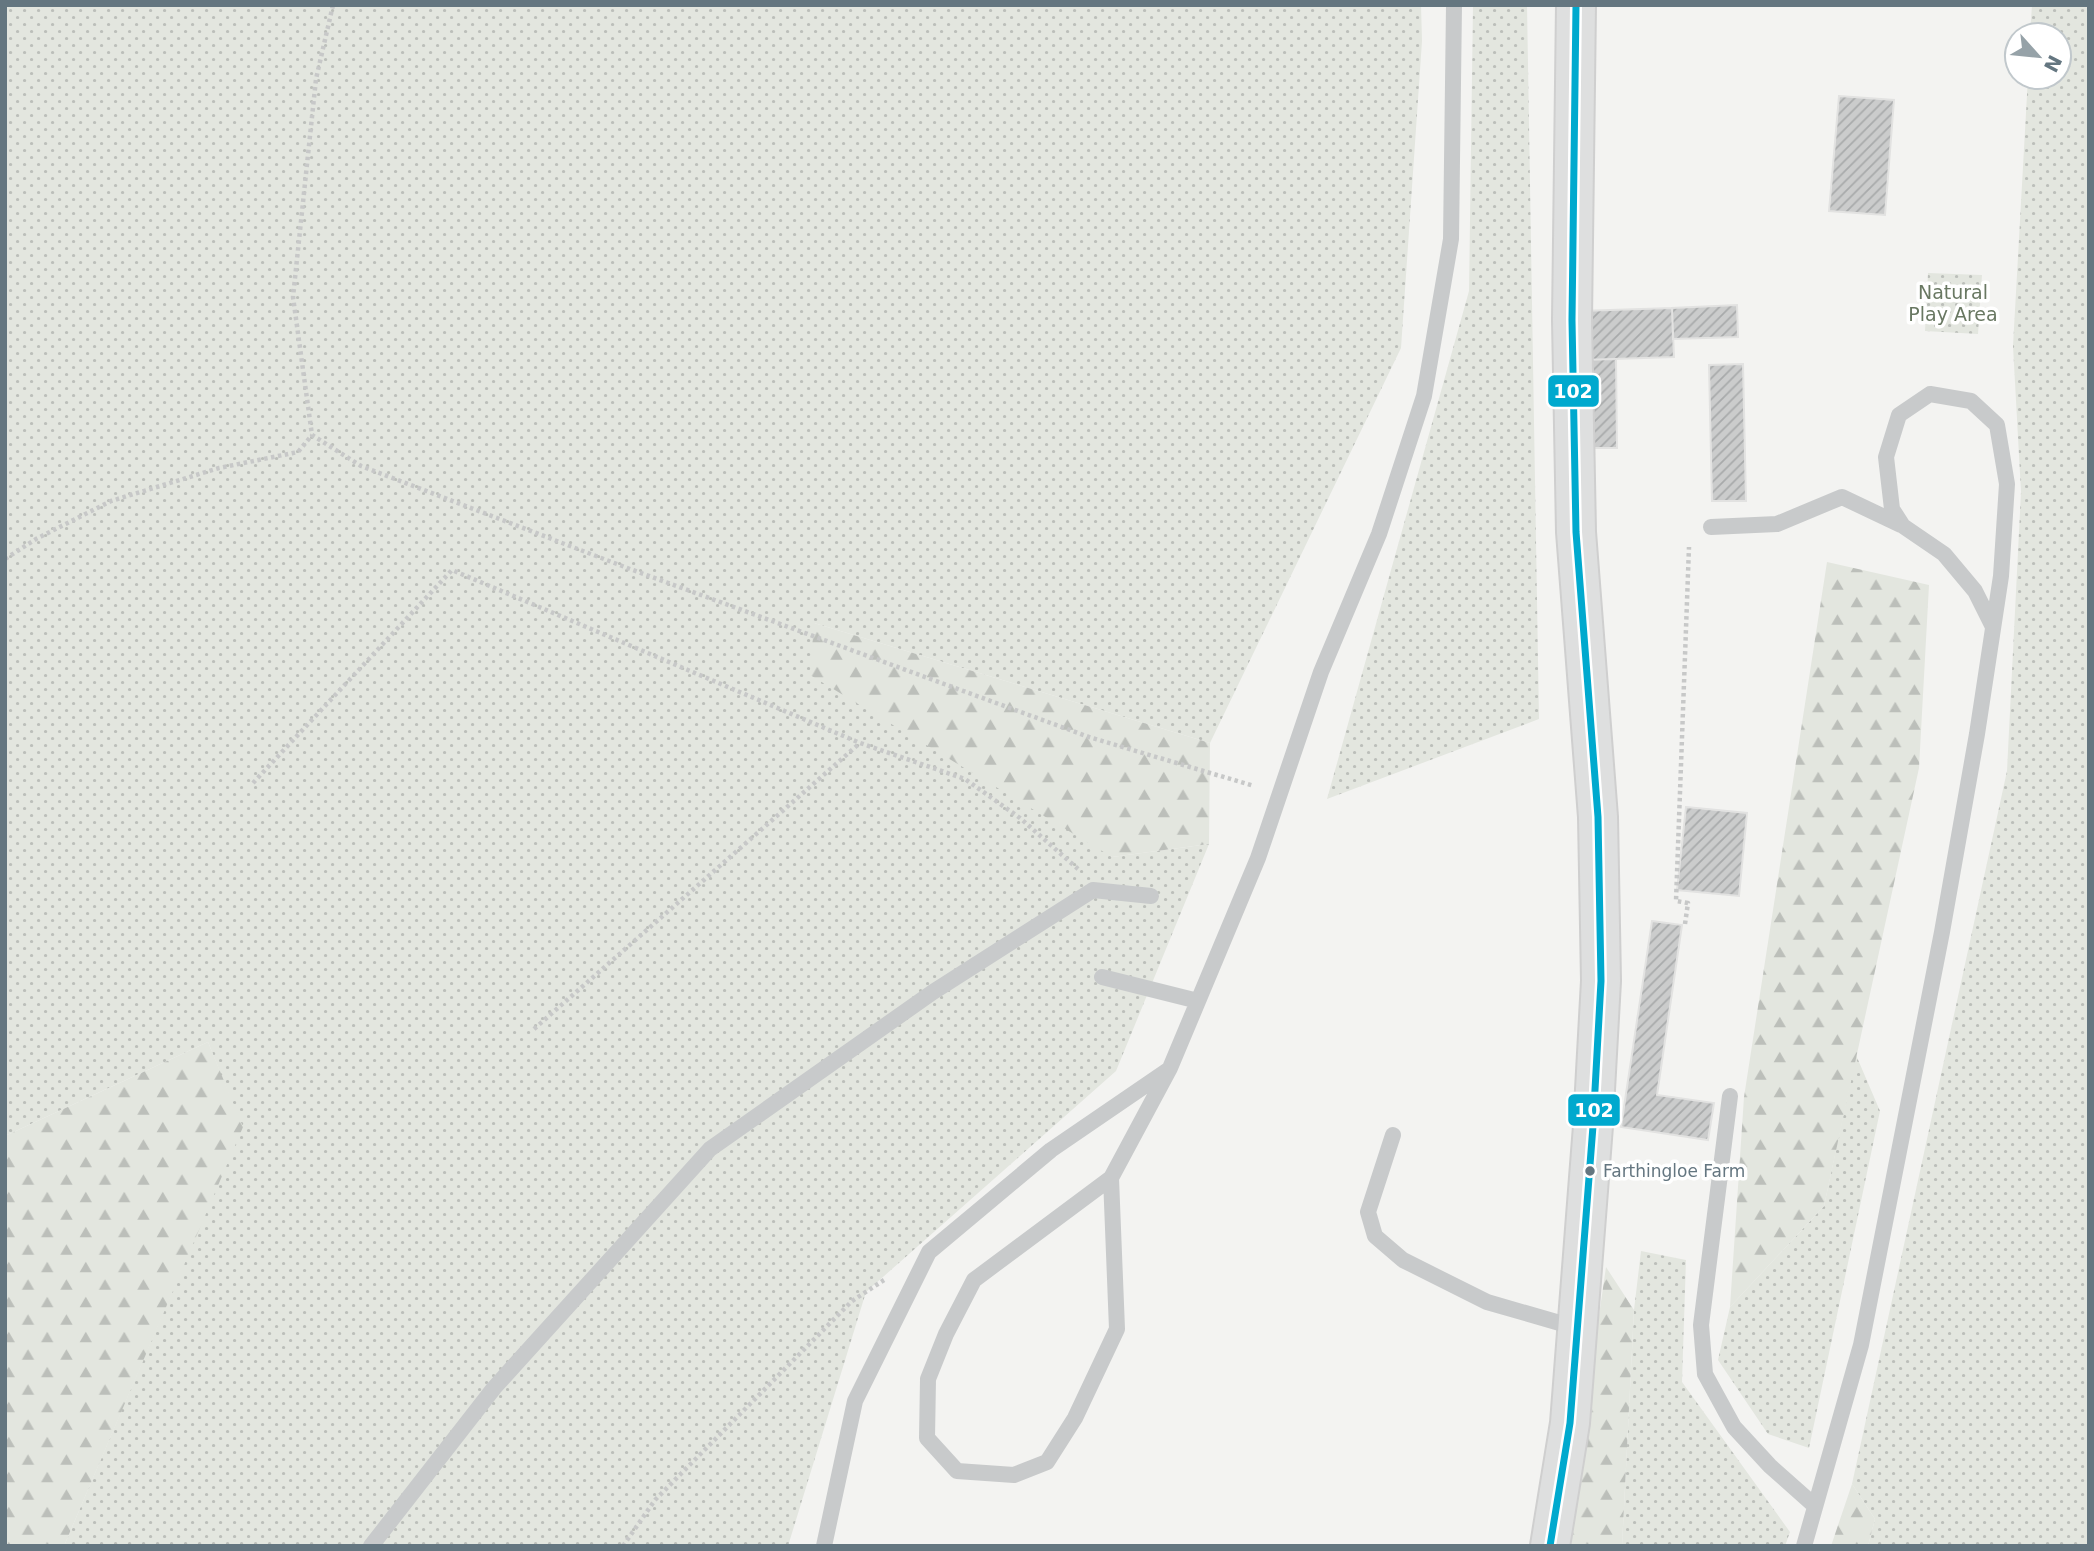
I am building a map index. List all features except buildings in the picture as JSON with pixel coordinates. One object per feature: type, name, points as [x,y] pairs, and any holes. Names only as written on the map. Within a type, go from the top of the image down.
[{"type":"main road","points":[[1550,1546],[1570,1423],[1601,981],[1598,817],[1576,519],[1572,320],[1576,5]]},
{"type":"lane","points":[[1111,1178],[1118,1328],[1075,1418],[1047,1462],[1014,1475],[957,1471],[927,1438],[928,1379],[946,1334],[974,1280],[1111,1178],[1170,1068],[1258,858],[1321,671],[1379,534],[1424,396],[1451,239],[1454,5]]},
{"type":"lane","points":[[1804,1546],[1861,1345],[1942,932],[1993,627],[2007,484],[1997,425],[1971,401],[1930,394],[1899,415],[1886,457],[1892,509],[1903,526]]},
{"type":"lane","points":[[1711,527],[1777,524],[1842,497],[1903,526],[1944,554],[1975,591],[1993,627]]},
{"type":"lane","points":[[371,1546],[494,1388],[710,1149],[933,992],[1093,890],[1151,896]]},
{"type":"lane","points":[[1102,977],[1198,1001]]},
{"type":"lane","points":[[824,1546],[855,1401],[929,1252],[1051,1150],[1170,1068]]},
{"type":"lane","points":[[1730,1096],[1701,1325],[1704,1374],[1734,1427],[1770,1466],[1815,1506]]},
{"type":"lane","points":[[1393,1135],[1368,1212],[1375,1236],[1403,1260],[1462,1290],[1487,1301],[1577,1328]]},
{"type":"path","points":[[5,559],[36,539],[111,501],[219,468],[298,452],[312,435],[293,297],[316,79],[333,5]]},
{"type":"path","points":[[312,435],[361,466],[631,569],[1089,737],[1278,793]]},
{"type":"path","points":[[1685,924],[1688,903],[1676,901],[1689,547]]},
{"type":"path","points":[[254,783],[452,570],[860,743],[965,779],[1020,818],[1076,866],[1093,890]]},
{"type":"path","points":[[534,1029],[860,743]]},
{"type":"path","points":[[622,1546],[655,1500],[852,1301],[929,1252]]},
{"type":"green space","points":[[5,5],[1421,5],[1422,41],[1401,348],[1210,743],[814,623],[1112,857],[1209,844],[1116,1071],[866,1292],[788,1546],[64,1546],[242,1127],[208,1042],[5,1136]]},
{"type":"green space","points":[[1473,5],[1527,5],[1539,719],[1327,799],[1469,291]]},
{"type":"green space","points":[[2032,5],[2089,5],[2089,1546],[1868,1546],[1875,1519],[1852,1484],[2007,771],[2021,492],[2013,346],[2027,91],[2073,91],[2073,21],[2031,21]]},
{"type":"green space","name":"Natural Play Area","points":[[1928,273],[1982,275],[1978,334],[1925,331]]},
{"type":"green space","points":[[1827,562],[1929,585],[1919,768],[1824,1206],[1730,1307],[1744,1097]]},
{"type":"green space","points":[[814,623],[1210,743],[1209,844],[1112,857],[810,675]]},
{"type":"green space","points":[[208,1042],[243,1127],[64,1546],[5,1546],[5,1136]]},
{"type":"green space","points":[[1856,1055],[1880,1111],[1809,1448],[1768,1434],[1718,1360],[1730,1307],[1824,1206]]},
{"type":"green space","points":[[1641,1251],[1686,1260],[1682,1382],[1790,1532],[1785,1546],[1622,1546],[1634,1310]]},
{"type":"green space","points":[[1606,1267],[1634,1310],[1622,1546],[1566,1546]]},
{"type":"green space","points":[[1852,1484],[1875,1519],[1868,1546],[1831,1546]]},
{"type":"transit line","name":"102","points":[[1550,1546],[1570,1423],[1593,1126],[1601,981],[1598,817],[1576,532],[1572,320],[1576,5]]},
{"type":"place","name":"Farthingloe Farm","points":[[1590,1171]]}]
